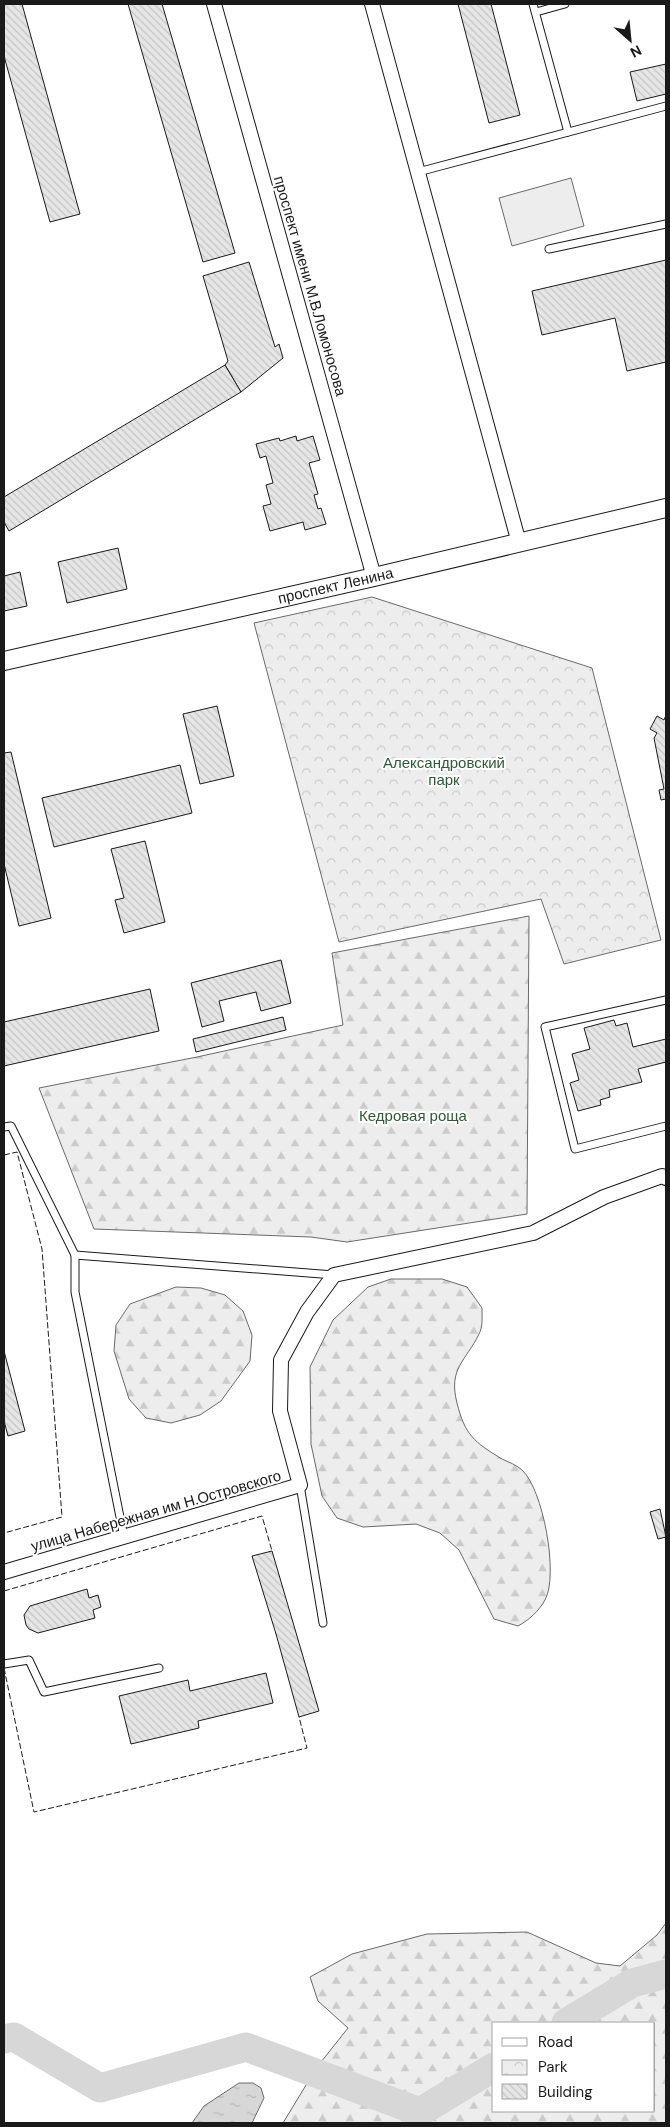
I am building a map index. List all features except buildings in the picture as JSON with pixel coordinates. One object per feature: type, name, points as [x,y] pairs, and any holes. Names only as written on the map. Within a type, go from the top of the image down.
[{"type":"street","name":"проспект имени М.В.Ломоносова","points":[[214,4],[374,577]]},
{"type":"street","points":[[372,4],[519,543]]},
{"type":"street","name":"проспект Ленина","points":[[4,661],[666,508]]},
{"type":"street","points":[[334,1275],[533,1233],[604,1197],[662,1176],[666,1178]]},
{"type":"street","name":"улица Набережная им Н.Островского","points":[[4,1572],[300,1485],[280,1410],[281,1360],[307,1312],[334,1275]]},
{"type":"lane","points":[[533,4],[568,132]]},
{"type":"lane","points":[[536,12],[566,4]]},
{"type":"lane","points":[[418,172],[666,106]]},
{"type":"lane","points":[[549,249],[666,224]]},
{"type":"lane","points":[[666,1000],[545,1028],[575,1149],[666,1126]]},
{"type":"lane","points":[[4,1127],[11,1126],[75,1255],[75,1292],[124,1538]]},
{"type":"lane","points":[[75,1255],[334,1275]]},
{"type":"lane","points":[[300,1485],[323,1623]]},
{"type":"lane","points":[[4,1664],[29,1660],[44,1692],[159,1668]]},
{"type":"green space","name":"Александровский парк","points":[[372,597],[592,668],[661,940],[564,964],[541,899],[339,942],[254,623]]},
{"type":"green space","name":"Кедровая роща","points":[[529,916],[527,1214],[347,1242],[311,1237],[94,1229],[39,1088],[197,1057],[343,1025],[332,953]]},
{"type":"green space","points":[[391,1279],[442,1279],[467,1287],[482,1308],[480,1331],[460,1365],[455,1381],[460,1414],[463,1423],[472,1437],[492,1453],[520,1468],[530,1480],[547,1533],[550,1572],[549,1588],[540,1608],[518,1626],[494,1619],[459,1550],[440,1533],[416,1524],[363,1527],[337,1518],[322,1496],[311,1444],[310,1367],[333,1320],[368,1287]]},
{"type":"green space","points":[[176,1287],[201,1288],[225,1295],[243,1311],[252,1335],[250,1361],[221,1401],[200,1415],[171,1423],[146,1418],[129,1399],[114,1351],[116,1325],[130,1304]]},
{"type":"green space","points":[[666,1923],[666,2123],[283,2123],[317,2067],[348,2028],[318,2001],[310,1977],[352,1954],[427,1934],[527,1932],[596,1963],[620,1966],[657,1935]]},
{"type":"shaded area","points":[[571,178],[584,226],[512,246],[499,198]]},
{"type":"water","points":[[239,2083],[253,2083],[261,2088],[264,2098],[252,2123],[192,2123],[204,2106]]},
{"type":"waterway","points":[[568,2022],[632,1983],[666,1974]]},
{"type":"waterway","points":[[4,2039],[14,2037],[100,2088],[246,2047],[420,2112],[492,2068]]},
{"type":"fence","points":[[4,1155],[17,1152],[42,1249],[62,1517],[4,1533]]},
{"type":"fence","points":[[4,1591],[262,1516],[272,1551]]},
{"type":"fence","points":[[4,1668],[34,1812],[307,1748],[299,1717]]}]
